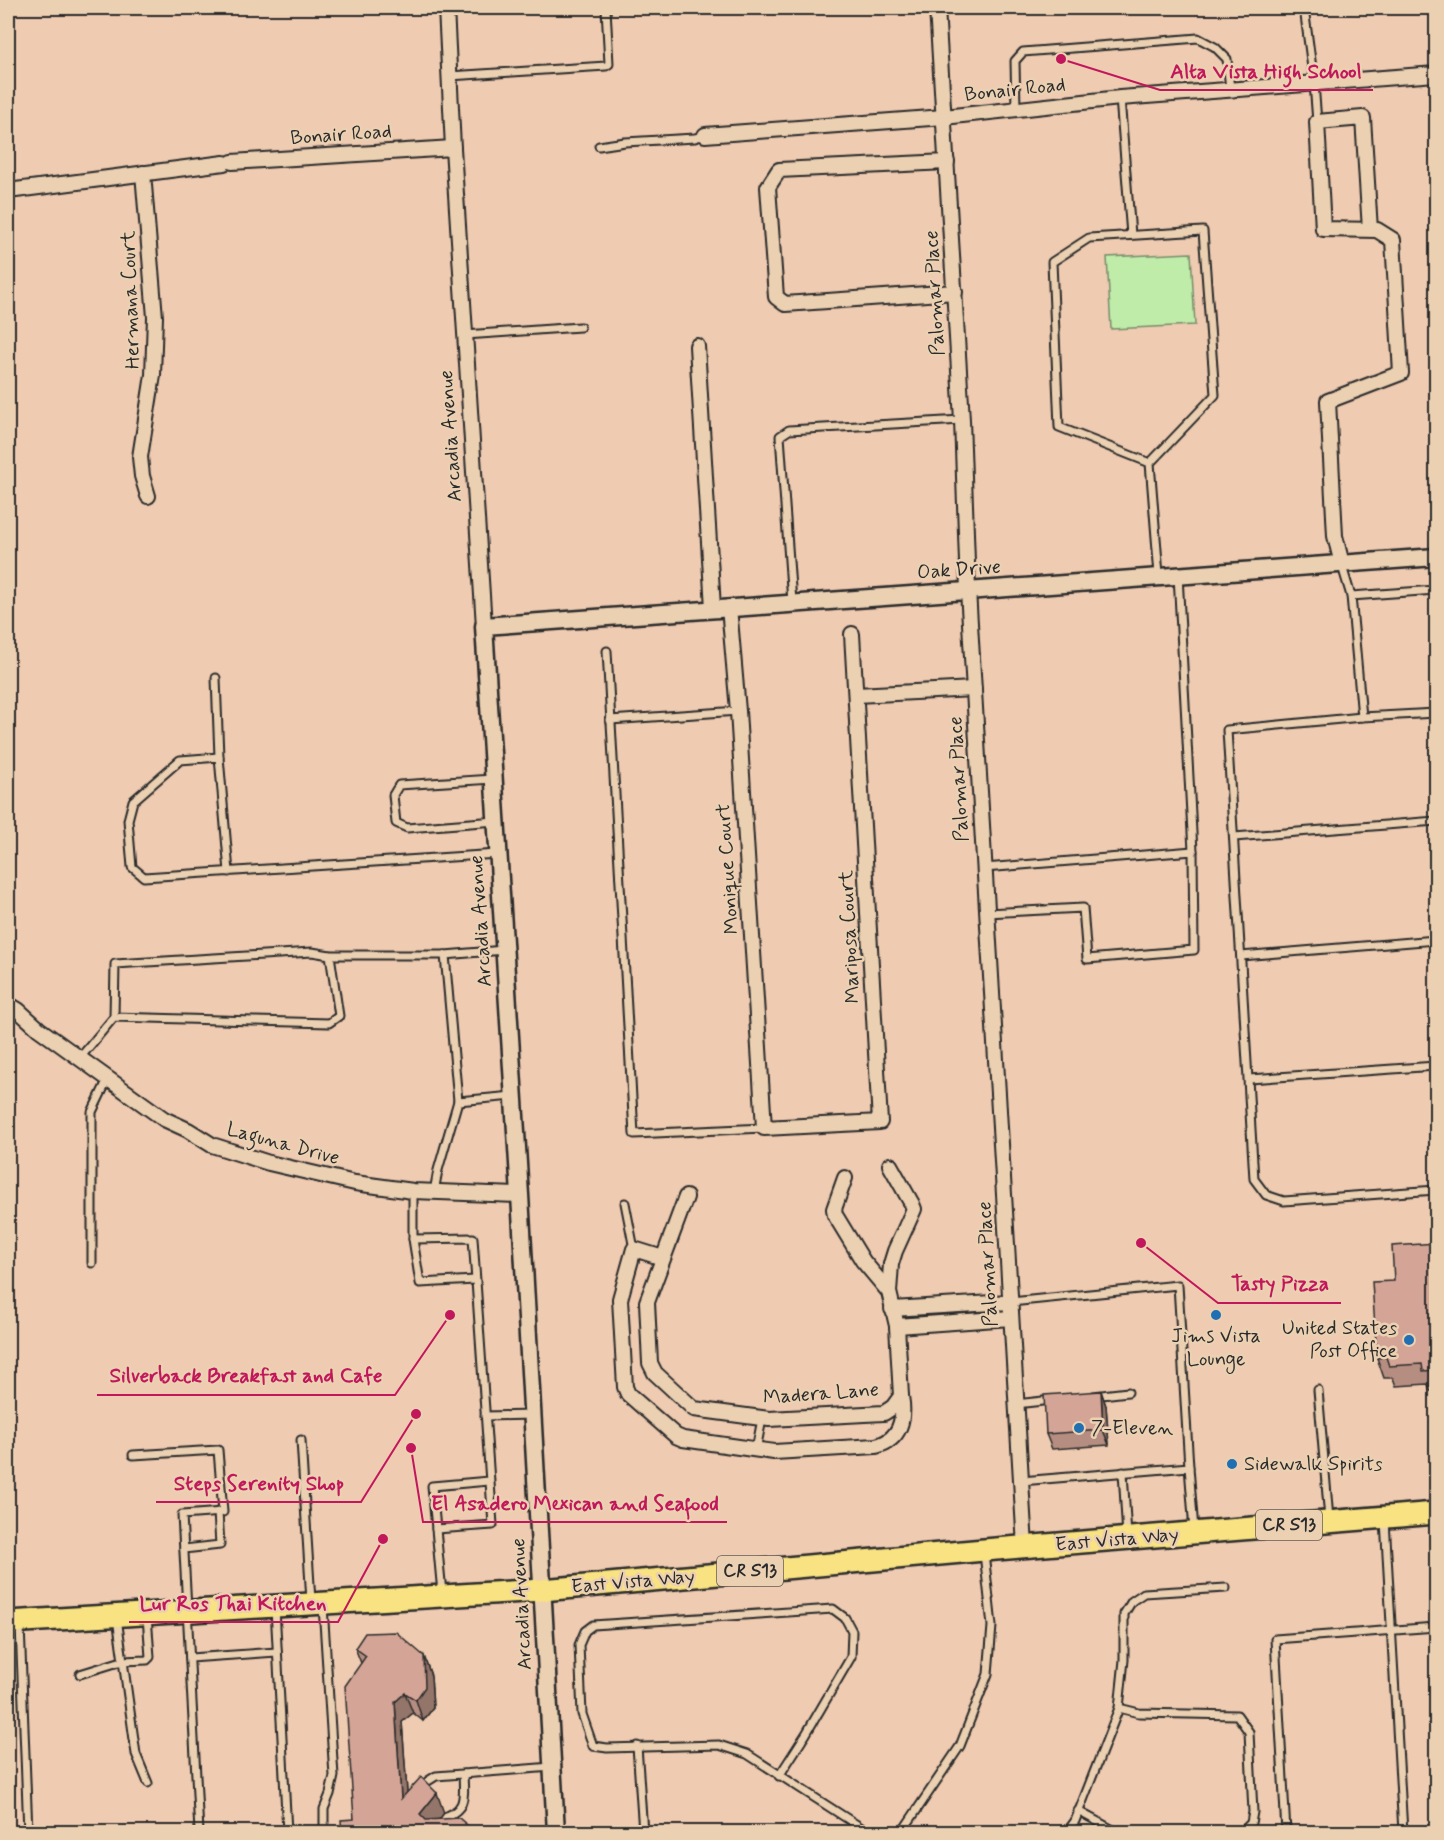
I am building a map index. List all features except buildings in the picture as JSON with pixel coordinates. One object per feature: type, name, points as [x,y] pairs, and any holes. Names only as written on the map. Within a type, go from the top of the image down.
[{"type":"main road","name":"East Vista Way","points":[[14,1622],[542,1590],[984,1550],[1437,1513]]},
{"type":"street","name":"Arcadia Avenue","points":[[446,8],[520,1195],[555,1833]]},
{"type":"street","name":"Palomar Place","points":[[937,8],[955,292],[968,590],[1024,1547]]},
{"type":"street","name":"Bonair Road","points":[[705,135],[944,117],[1120,98],[1437,74]]},
{"type":"street","points":[[1342,564],[1335,536],[1328,401],[1401,373],[1394,240],[1377,230],[1370,230],[1323,229],[1317,122],[1363,118],[1370,230]]},
{"type":"street","name":"Bonair Road","points":[[8,191],[228,163],[453,148]]},
{"type":"street","points":[[947,162],[779,171],[768,187],[776,297],[785,304],[955,292]]},
{"type":"street","name":"Hermana Court","points":[[143,173],[155,317],[153,375],[140,457],[142,476],[148,496]]},
{"type":"street","name":"Monique Court","points":[[698,346],[721,607],[738,711],[764,1128]]},
{"type":"street","name":"Oak Drive","points":[[484,626],[721,607],[1437,557]]},
{"type":"street","name":"Mariposa Court","points":[[764,1128],[880,1122],[852,634]]},
{"type":"street","points":[[856,695],[974,688]]},
{"type":"street","name":"Laguna Drive","points":[[8,1004],[79,1059],[164,1119],[212,1145],[269,1163],[355,1183],[413,1191],[520,1195]]},
{"type":"street","points":[[890,1166],[914,1209],[893,1258],[889,1292],[892,1309],[1010,1302]]},
{"type":"street","points":[[844,1178],[834,1209],[835,1215],[863,1262],[889,1292]]},
{"type":"street","name":"Madera Lane","points":[[686,1197],[647,1302],[652,1369],[694,1409],[762,1419],[884,1413],[893,1407],[901,1396]]},
{"type":"street","points":[[634,1249],[663,1258]]},
{"type":"street","name":"Madera Lane","points":[[634,1249],[622,1288],[620,1311],[625,1387],[628,1394],[676,1436],[683,1439],[774,1452],[883,1444],[899,1428],[904,1411],[897,1326],[892,1309]]},
{"type":"street","points":[[897,1326],[1011,1318]]},
{"type":"lane","points":[[449,76],[606,66],[609,64],[606,8]]},
{"type":"lane","points":[[1304,8],[1317,122]]},
{"type":"lane","points":[[1016,109],[1015,61],[1023,52],[1198,38],[1215,47],[1227,59],[1230,90]]},
{"type":"lane","points":[[1120,98],[1131,235]]},
{"type":"lane","points":[[599,146],[705,135]]},
{"type":"lane","points":[[1150,463],[1059,428],[1052,262],[1089,238],[1203,231],[1215,395],[1150,463],[1159,577]]},
{"type":"lane","points":[[465,335],[580,327]]},
{"type":"lane","points":[[792,602],[780,436],[789,430],[962,420]]},
{"type":"lane","points":[[1342,564],[1351,596],[1362,717]]},
{"type":"lane","points":[[987,913],[1083,908],[1087,959],[1194,950],[1193,851],[1178,575]]},
{"type":"lane","points":[[1351,596],[1437,590]]},
{"type":"lane","points":[[607,651],[634,1134],[764,1128]]},
{"type":"lane","points":[[216,678],[219,757],[229,872]]},
{"type":"lane","points":[[610,720],[738,711]]},
{"type":"lane","points":[[1437,713],[1362,717],[1227,730],[1254,1179],[1266,1195],[1284,1201],[1437,1190]]},
{"type":"lane","points":[[219,757],[180,760],[133,801],[128,820],[132,867],[144,877],[498,854]]},
{"type":"lane","points":[[494,779],[399,785],[393,795],[396,823],[407,828],[496,821]]},
{"type":"lane","points":[[1234,837],[1437,821]]},
{"type":"lane","points":[[984,868],[1193,851]]},
{"type":"lane","points":[[1241,956],[1437,940]]},
{"type":"lane","points":[[79,1059],[114,1017],[115,964],[312,952],[330,955],[445,955],[504,950]]},
{"type":"lane","points":[[114,1017],[329,1023],[339,1016],[330,955]]},
{"type":"lane","points":[[435,1192],[438,1170],[458,1101],[445,955]]},
{"type":"lane","points":[[1249,1079],[1437,1066]]},
{"type":"lane","points":[[92,1263],[92,1112],[108,1079]]},
{"type":"lane","points":[[458,1101],[513,1096]]},
{"type":"lane","points":[[413,1191],[413,1239],[420,1282],[475,1280]]},
{"type":"lane","points":[[625,1203],[634,1249]]},
{"type":"lane","points":[[413,1239],[473,1238],[493,1525],[435,1529]]},
{"type":"lane","points":[[1010,1302],[1178,1285],[1195,1533]]},
{"type":"lane","points":[[1318,1390],[1329,1522]]},
{"type":"lane","points":[[1080,1398],[1128,1392]]},
{"type":"lane","points":[[1016,1404],[1059,1400]]},
{"type":"lane","points":[[485,1416],[532,1415]]},
{"type":"lane","points":[[756,1450],[762,1419]]},
{"type":"lane","points":[[301,1440],[334,1776],[324,1809],[324,1833]]},
{"type":"lane","points":[[133,1455],[218,1450],[223,1512],[182,1515],[199,1833]]},
{"type":"lane","points":[[1021,1481],[1189,1467]]},
{"type":"lane","points":[[1123,1472],[1127,1539]]},
{"type":"lane","points":[[442,1596],[432,1486],[489,1481]]},
{"type":"lane","points":[[184,1549],[220,1545],[218,1512]]},
{"type":"lane","points":[[1385,1517],[1403,1833]]},
{"type":"lane","points":[[902,1833],[960,1746],[988,1674],[992,1626],[984,1550]]},
{"type":"lane","points":[[1068,1833],[1075,1821],[1119,1708],[1124,1659],[1124,1614],[1132,1601],[1144,1593],[1226,1588]]},
{"type":"lane","points":[[275,1606],[287,1833]]},
{"type":"lane","points":[[779,1776],[851,1657],[852,1631],[845,1618],[833,1608],[594,1625],[585,1631],[579,1645],[582,1714],[588,1738],[593,1746],[607,1748],[719,1745],[747,1754],[779,1776],[868,1833]]},
{"type":"lane","points":[[80,1674],[122,1661],[147,1660],[150,1657],[147,1614]]},
{"type":"lane","points":[[117,1616],[136,1754],[148,1783]]},
{"type":"lane","points":[[14,1622],[28,1833]]},
{"type":"lane","points":[[1286,1833],[1275,1639],[1437,1628]]},
{"type":"lane","points":[[190,1658],[278,1652]]},
{"type":"lane","points":[[1119,1708],[1139,1713],[1237,1714],[1249,1732],[1254,1812],[1251,1823],[1242,1833]]},
{"type":"lane","points":[[638,1746],[643,1833]]},
{"type":"lane","points":[[420,1798],[422,1788],[428,1780],[436,1776],[552,1767]]},
{"type":"lane","points":[[441,1818],[456,1812],[461,1805],[464,1798],[464,1774]]},
{"type":"lane","points":[[1078,1811],[1117,1833]]},
{"type":"green space","points":[[1191,253],[1195,325],[1111,329],[1107,257]]},
{"type":"place","name":"Alta Vista High School","points":[[1061,59]]},
{"type":"place","name":"Tasty Pizza","points":[[1141,1243]]},
{"type":"place","name":"Silverback Breakfast and Cafe","points":[[450,1315]]},
{"type":"place","name":"Jims Vista Lounge","points":[[1216,1315]]},
{"type":"place","name":"United States Post Office","points":[[1409,1340]]},
{"type":"place","name":"Steps Serenity Shop","points":[[416,1414]]},
{"type":"place","name":"7-Eleven","points":[[1079,1428]]},
{"type":"place","name":"El Asadero Mexican and Seafood","points":[[411,1448]]},
{"type":"place","name":"Sidewalk Spirits","points":[[1232,1464]]},
{"type":"place","name":"Lur Ros Thai Kitchen","points":[[383,1539]]}]
